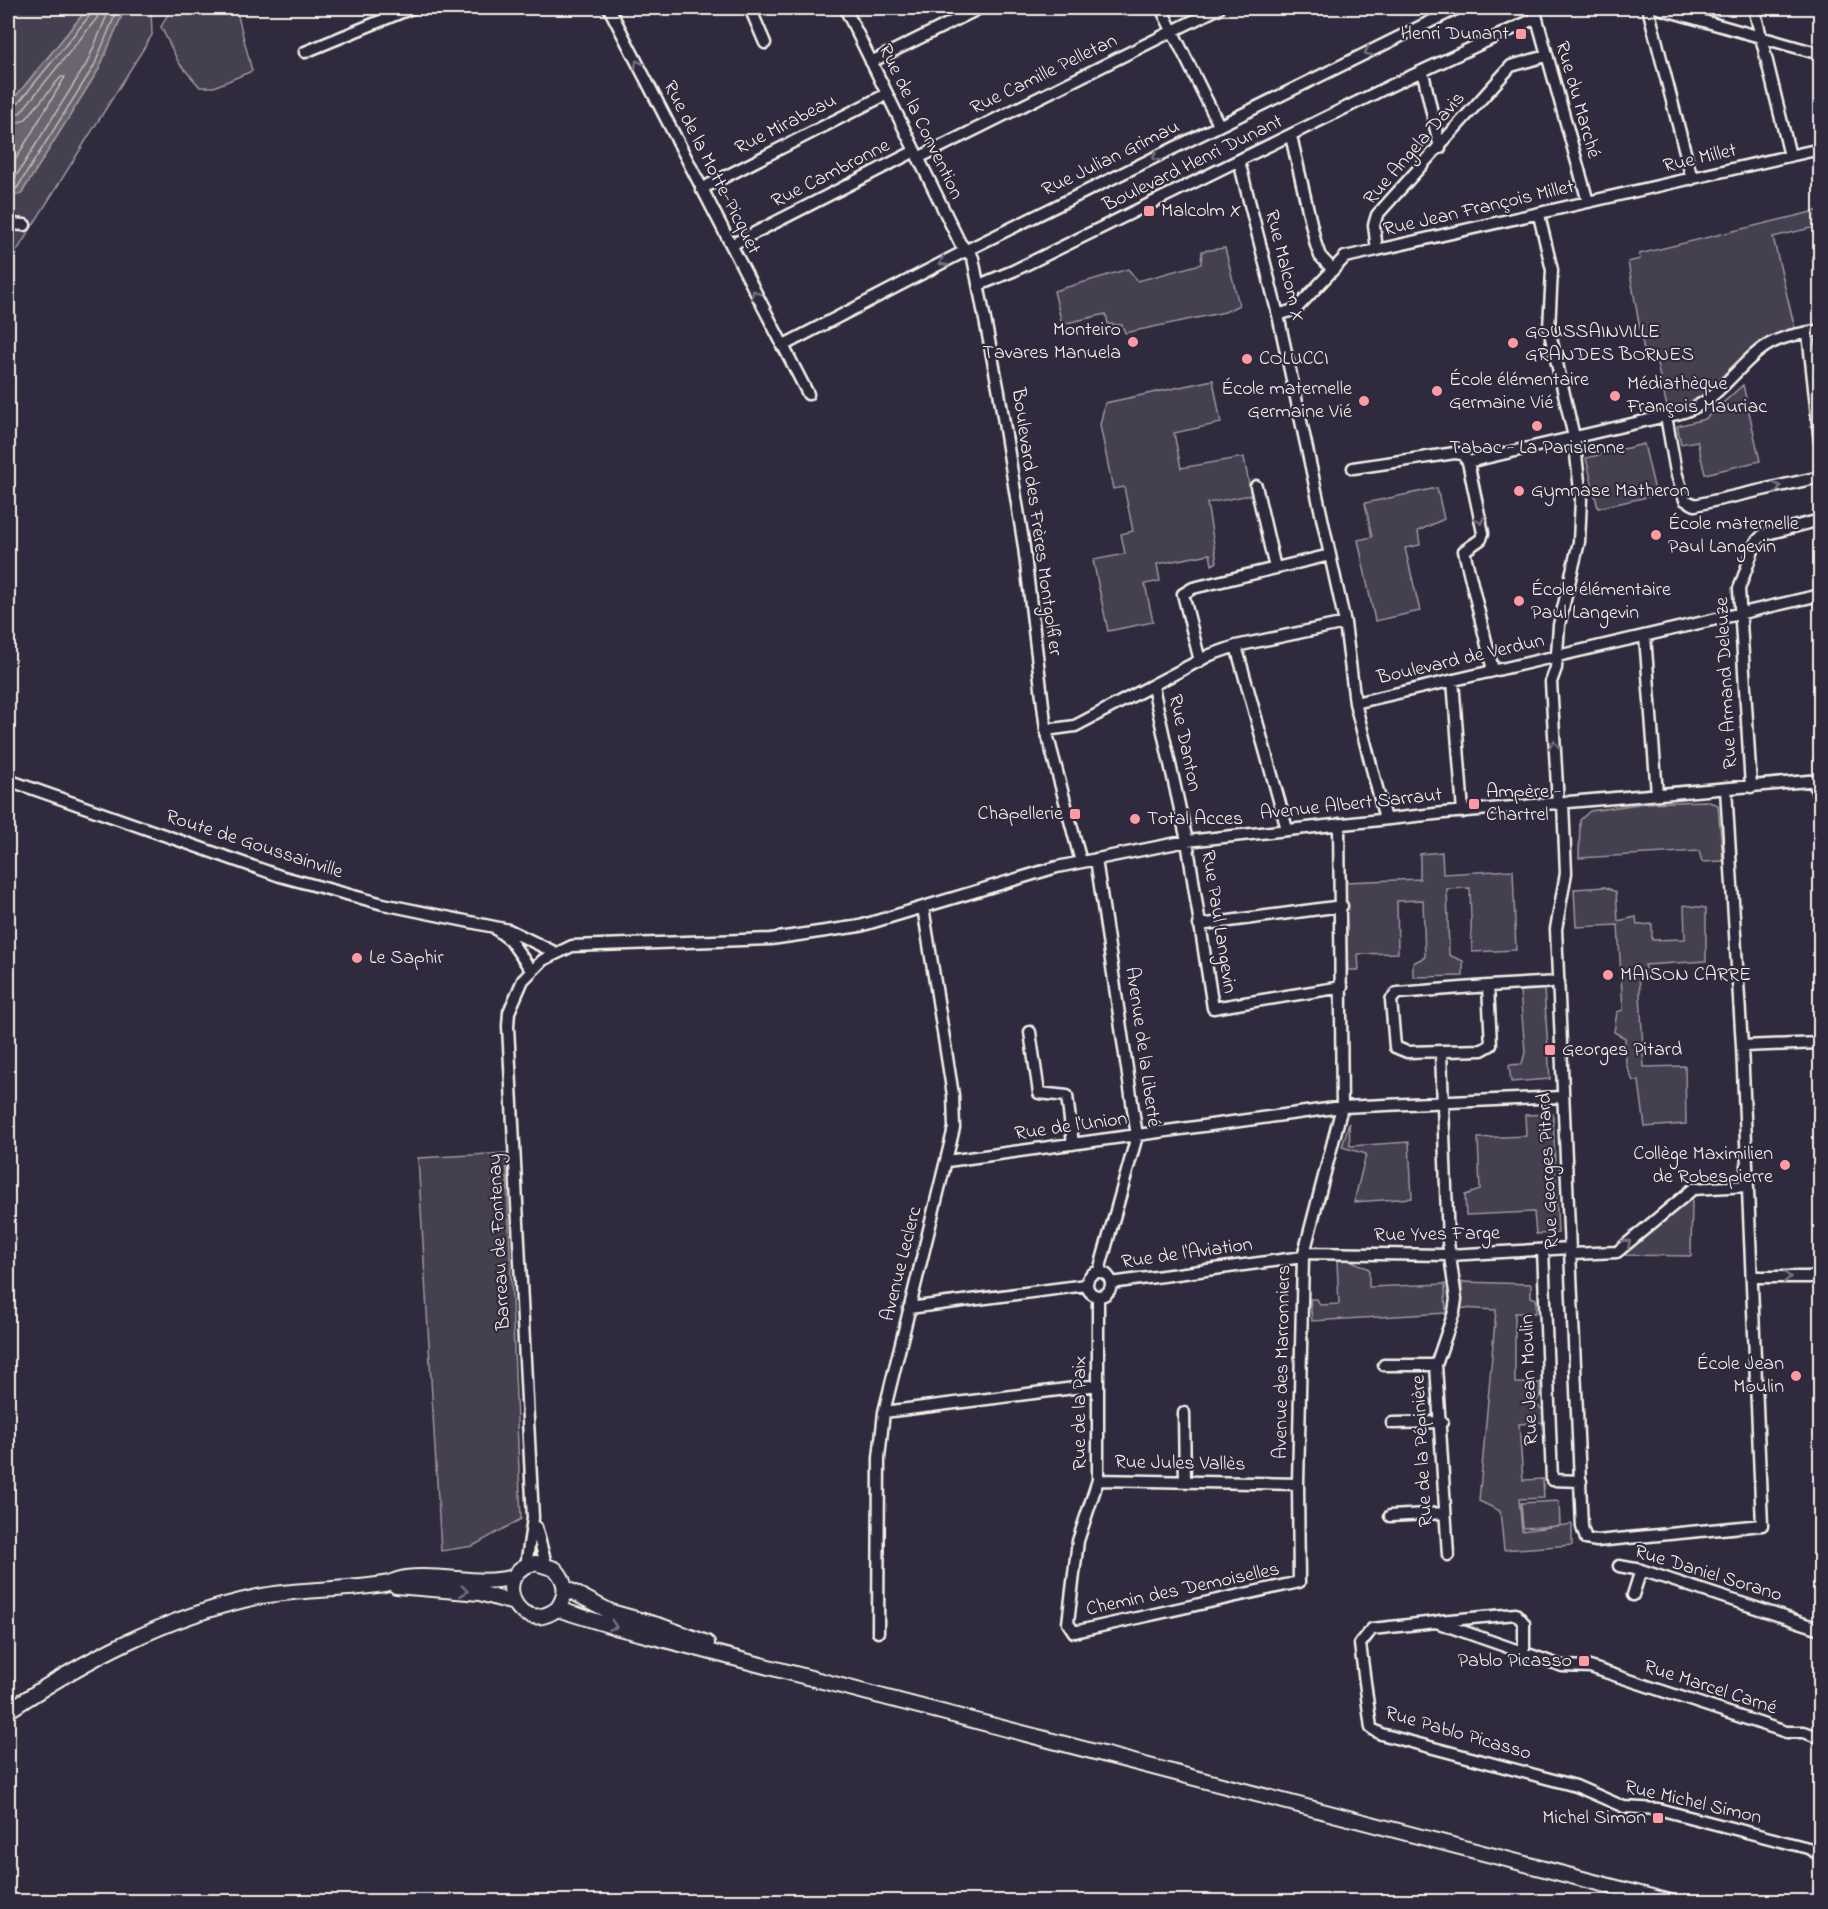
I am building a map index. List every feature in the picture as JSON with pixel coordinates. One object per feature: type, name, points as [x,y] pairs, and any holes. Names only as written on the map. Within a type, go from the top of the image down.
[{"type":"main road","points":[[8,1711],[111,1648],[187,1616],[283,1592],[385,1584],[480,1593],[514,1603],[524,1613],[537,1617],[557,1609],[563,1599],[565,1588],[559,1573],[546,1564],[526,1566],[514,1577],[490,1581],[445,1576],[404,1578],[385,1584]]},
{"type":"main road","points":[[514,1577],[511,1590],[514,1603]]},
{"type":"main road","points":[[565,1588],[611,1612],[661,1626],[786,1670]]},
{"type":"main road","points":[[557,1609],[615,1627],[1671,1902]]},
{"type":"street","points":[[305,52],[412,8]]},
{"type":"street","name":"Rue de la Motte-Picquet","points":[[609,8],[807,394]]},
{"type":"street","points":[[750,8],[765,43]]},
{"type":"street","name":"Rue de la Convention","points":[[845,8],[960,243],[973,258],[979,285]]},
{"type":"street","points":[[871,62],[980,8]]},
{"type":"street","points":[[1161,8],[1219,125]]},
{"type":"street","name":"Rue Camille Pelletan","points":[[916,154],[1219,8]]},
{"type":"street","name":"Rue Julian Grimau","points":[[782,346],[967,250],[1458,8]]},
{"type":"street","points":[[1648,8],[1692,179]]},
{"type":"street","points":[[1658,8],[1821,54]]},
{"type":"street","points":[[1755,8],[1790,156]]},
{"type":"street","name":"Rue du Marché","points":[[1535,13],[1588,202]]},
{"type":"street","name":"Boulevard Henri Dunant","points":[[979,285],[1013,271],[1239,162],[1392,85],[1423,73],[1535,13]]},
{"type":"street","name":"Rue Angela Davis","points":[[1377,250],[1374,225],[1377,215],[1440,148],[1511,66],[1546,56]]},
{"type":"street","points":[[1423,73],[1440,148]]},
{"type":"street","name":"Rue Mirabeau","points":[[701,189],[887,94]]},
{"type":"street","points":[[1291,136],[1316,245],[1320,256],[1333,270]]},
{"type":"street","name":"Rue Millet","points":[[1588,202],[1821,149]]},
{"type":"street","name":"Rue Cambronne","points":[[731,245],[916,154]]},
{"type":"street","name":"Rue Malcom X","points":[[1239,162],[1278,315],[1346,623],[1355,702],[1385,819]]},
{"type":"street","name":"Rue Jean François Millet","points":[[1377,250],[1539,215],[1588,202]]},
{"type":"street","name":"Rue Georges Pitard","points":[[1539,215],[1552,270],[1549,329],[1574,437],[1581,499],[1579,542],[1559,625],[1557,657],[1551,682],[1566,873],[1556,921],[1582,1527],[1586,1539],[1598,1540],[1762,1525],[1753,1277]]},
{"type":"street","points":[[8,224],[25,225]]},
{"type":"street","points":[[1278,315],[1296,309],[1345,257],[1377,250]]},
{"type":"street","name":"Boulevard des Frères Montgolfier","points":[[979,285],[1024,548],[1046,730],[1081,862]]},
{"type":"street","points":[[1468,462],[1666,416],[1682,415],[1713,397],[1759,351],[1771,343],[1792,334],[1821,330]]},
{"type":"street","points":[[1808,333],[1821,443]]},
{"type":"street","points":[[1666,416],[1676,472],[1685,500],[1695,505],[1821,477]]},
{"type":"street","points":[[1353,468],[1455,453],[1462,454],[1468,462],[1483,533],[1481,539],[1464,551],[1491,666],[1490,672]]},
{"type":"street","points":[[1256,486],[1275,568]]},
{"type":"street","name":"Rue Armand Deleuze","points":[[1751,787],[1739,589],[1755,542],[1762,535],[1821,520]]},
{"type":"street","points":[[1200,661],[1192,641],[1183,594],[1192,588],[1330,555]]},
{"type":"street","name":"Boulevard de Verdun","points":[[1355,702],[1821,595]]},
{"type":"street","points":[[1046,730],[1075,726],[1200,661],[1236,645],[1346,623]]},
{"type":"street","points":[[1646,636],[1657,794]]},
{"type":"street","points":[[1236,645],[1287,829]]},
{"type":"street","points":[[1453,680],[1463,812]]},
{"type":"street","name":"Rue Danton","points":[[1153,687],[1187,841]]},
{"type":"street","name":"Route de Goussainville","points":[[8,780],[280,876],[383,904],[518,933],[554,952]]},
{"type":"street","points":[[1817,780],[1821,802]]},
{"type":"street","name":"Avenue Albert Sarraut","points":[[554,952],[585,945],[771,939],[860,926],[1081,862],[1187,841],[1385,819],[1817,780]]},
{"type":"street","points":[[1726,789],[1753,1277],[1821,1276]]},
{"type":"street","name":"Avenue des Marronniers","points":[[1299,1582],[1298,1484],[1304,1255],[1342,1107],[1342,906],[1339,824]]},
{"type":"street","name":"Rue Paul Langevin","points":[[1187,841],[1213,1008],[1342,987]]},
{"type":"street","name":"Avenue de la Liberté","points":[[1096,859],[1137,1136],[1099,1271]]},
{"type":"street","points":[[1199,925],[1342,906]]},
{"type":"street","name":"Avenue Leclerc","points":[[878,1632],[879,1458],[884,1412],[954,1128],[953,1095],[923,907]]},
{"type":"street","points":[[495,928],[510,940],[531,970],[554,952]]},
{"type":"street","name":"Barreau de Fontenay","points":[[526,1566],[533,1518],[508,1045],[509,1012],[515,994],[531,970]]},
{"type":"street","points":[[1488,986],[1491,1045],[1482,1050],[1441,1052],[1407,1052],[1395,1047],[1391,1000],[1397,993],[1488,986],[1558,982]]},
{"type":"street","points":[[1030,1032],[1039,1093],[1067,1096],[1073,1144]]},
{"type":"street","points":[[1742,1046],[1821,1042]]},
{"type":"street","points":[[1441,1052],[1449,1255]]},
{"type":"street","name":"Rue de l'Union","points":[[947,1161],[1342,1107],[1562,1097]]},
{"type":"street","name":"Rue Yves Farge","points":[[1304,1255],[1449,1255],[1544,1250],[1617,1252],[1693,1189],[1748,1186]]},
{"type":"street","name":"Rue Jean Moulin","points":[[1544,1250],[1552,1480],[1581,1481]]},
{"type":"street","name":"Rue de l'Aviation","points":[[1111,1283],[1304,1255]]},
{"type":"street","name":"Rue de la Pépinière","points":[[1448,1555],[1442,1422],[1436,1365],[1454,1312],[1456,1299],[1449,1255]]},
{"type":"street","points":[[1099,1271],[1106,1274],[1111,1283],[1106,1294],[1098,1296],[1091,1294],[1086,1285],[1091,1274],[1099,1271]]},
{"type":"street","points":[[909,1308],[1086,1285]]},
{"type":"street","name":"Rue de la Paix","points":[[1074,1632],[1068,1623],[1078,1541],[1098,1480],[1098,1296]]},
{"type":"street","points":[[1384,1365],[1436,1365]]},
{"type":"street","points":[[884,1412],[1098,1385]]},
{"type":"street","points":[[1184,1413],[1185,1482]]},
{"type":"street","points":[[1392,1423],[1442,1422]]},
{"type":"street","name":"Rue Jules Vallès","points":[[1098,1480],[1298,1484]]},
{"type":"street","points":[[1390,1516],[1445,1512]]},
{"type":"street","name":"Barreau de Fontenay","points":[[533,1518],[546,1564]]},
{"type":"street","name":"Rue Daniel Sorano","points":[[1619,1566],[1641,1570],[1821,1629]]},
{"type":"street","points":[[1633,1595],[1641,1570]]},
{"type":"street","name":"Chemin des Demoiselles","points":[[1074,1632],[1299,1582]]},
{"type":"street","name":"Rue Pablo Picasso","points":[[1520,1652],[1524,1647],[1524,1623],[1516,1614],[1372,1629],[1365,1634],[1360,1644],[1371,1728],[1381,1734],[1594,1792]]},
{"type":"street","name":"Rue Pablo Picasso","points":[[1436,1622],[1562,1666],[1590,1666]]},
{"type":"street","name":"Rue Marcel Carné","points":[[1590,1666],[1786,1732],[1804,1732],[1821,1738]]},
{"type":"street","name":"Rue Michel Simon","points":[[1594,1792],[1624,1807],[1658,1809],[1808,1848],[1821,1855]]},
{"type":"shaded area","points":[[8,8],[88,8],[8,106]]},
{"type":"shaded area","points":[[125,8],[151,8],[152,35],[8,265],[8,197],[21,194],[99,69]]},
{"type":"shaded area","points":[[171,8],[236,8],[252,71],[214,87],[200,87],[179,63],[161,27]]},
{"type":"shaded area","points":[[1820,210],[1820,226],[1773,237],[1795,329],[1764,341],[1753,349],[1716,388],[1703,398],[1668,411],[1656,360],[1646,362],[1628,262],[1640,259],[1639,254]]},
{"type":"shaded area","points":[[1225,248],[1239,305],[1225,312],[1125,333],[1122,325],[1108,324],[1106,314],[1062,324],[1054,291],[1128,269],[1138,281],[1201,264],[1202,251]]},
{"type":"shaded area","points":[[1213,380],[1221,423],[1174,433],[1181,468],[1244,457],[1251,495],[1207,503],[1217,562],[1212,565],[1210,554],[1157,564],[1160,581],[1145,584],[1153,622],[1108,631],[1093,560],[1125,554],[1121,534],[1133,531],[1124,487],[1113,489],[1100,425],[1105,403]]},
{"type":"shaded area","points":[[1743,385],[1760,461],[1705,474],[1697,441],[1681,444],[1677,426],[1705,419]]},
{"type":"shaded area","points":[[1644,444],[1656,495],[1598,508],[1586,458]]},
{"type":"shaded area","points":[[1437,488],[1444,519],[1418,531],[1420,545],[1405,548],[1420,611],[1375,621],[1358,540],[1372,537],[1365,503]]},
{"type":"shaded area","points":[[1706,801],[1718,805],[1723,861],[1702,862],[1699,851],[1579,858],[1580,820],[1590,811],[1645,803]]},
{"type":"shaded area","points":[[1442,852],[1443,874],[1513,870],[1516,950],[1472,952],[1470,888],[1447,889],[1449,955],[1463,961],[1463,976],[1413,977],[1413,963],[1425,957],[1423,900],[1397,901],[1398,953],[1358,954],[1359,970],[1348,970],[1345,882],[1420,879],[1420,854]]},
{"type":"shaded area","points":[[1605,887],[1616,892],[1618,921],[1636,917],[1637,925],[1652,924],[1652,940],[1685,939],[1684,905],[1706,908],[1706,961],[1645,965],[1648,973],[1639,974],[1644,1067],[1685,1066],[1686,1124],[1645,1127],[1639,1081],[1633,1081],[1626,1064],[1625,1038],[1614,1032],[1617,1012],[1623,1010],[1618,925],[1576,927],[1574,889]]},
{"type":"shaded area","points":[[1544,989],[1550,1079],[1511,1082],[1509,1065],[1522,1064],[1525,1052],[1520,991]]},
{"type":"shaded area","points":[[1553,1114],[1558,1233],[1536,1234],[1534,1212],[1466,1215],[1465,1195],[1480,1190],[1478,1138],[1526,1136],[1525,1115]]},
{"type":"shaded area","points":[[1349,1123],[1350,1146],[1409,1142],[1412,1198],[1354,1202],[1366,1154],[1342,1147]]},
{"type":"shaded area","points":[[506,1153],[521,1519],[473,1546],[441,1551],[418,1158]]},
{"type":"shaded area","points":[[1692,1199],[1691,1256],[1624,1255],[1687,1201]]},
{"type":"shaded area","points":[[1340,1258],[1348,1259],[1369,1269],[1369,1287],[1445,1284],[1446,1313],[1312,1321],[1310,1299],[1317,1299],[1320,1305],[1339,1304],[1337,1262]]},
{"type":"shaded area","points":[[1462,1282],[1531,1284],[1531,1297],[1536,1299],[1536,1313],[1515,1313],[1515,1383],[1540,1383],[1540,1396],[1535,1403],[1545,1412],[1546,1422],[1519,1424],[1523,1480],[1543,1479],[1544,1498],[1519,1499],[1522,1531],[1572,1524],[1572,1545],[1504,1550],[1500,1511],[1479,1501],[1496,1310],[1461,1308]]},
{"type":"shaded area","points":[[1559,1501],[1560,1526],[1523,1528],[1521,1503]]},
{"type":"water","points":[[88,8],[125,8],[99,69],[21,194],[8,197],[8,106]]},
{"type":"place","name":"Henri Dunant","points":[[1521,34]]},
{"type":"place","name":"Malcolm X","points":[[1149,211]]},
{"type":"place","name":"Monteiro Tavares Manuela","points":[[1133,342]]},
{"type":"place","name":"GOUSSAINVILLE GRANDES BORNES","points":[[1513,343]]},
{"type":"place","name":"COLUCCI","points":[[1247,359]]},
{"type":"place","name":"École élémentaire Germaine Vié","points":[[1437,391]]},
{"type":"place","name":"Médiathèque François Mauriac","points":[[1615,396]]},
{"type":"place","name":"École maternelle Germaine Vié","points":[[1364,401]]},
{"type":"place","name":"Tabac - La Parisienne","points":[[1537,426]]},
{"type":"place","name":"Gymnase Matheron","points":[[1519,491]]},
{"type":"place","name":"École maternelle Paul Langevin","points":[[1656,535]]},
{"type":"place","name":"École élémentaire Paul Langevin","points":[[1519,601]]},
{"type":"place","name":"Ampère - Chartrel","points":[[1474,804]]},
{"type":"place","name":"Chapellerie","points":[[1075,814]]},
{"type":"place","name":"Total Acces","points":[[1135,819]]},
{"type":"place","name":"Le Saphir","points":[[357,958]]},
{"type":"place","name":"MAISON CARRE","points":[[1608,975]]},
{"type":"place","name":"Georges Pitard","points":[[1550,1050]]},
{"type":"place","name":"Collège Maximilien de Robespierre","points":[[1785,1165]]},
{"type":"place","name":"École Jean Moulin","points":[[1796,1376]]},
{"type":"place","name":"Pablo Picasso","points":[[1584,1661]]},
{"type":"place","name":"Michel Simon","points":[[1658,1818]]}]
